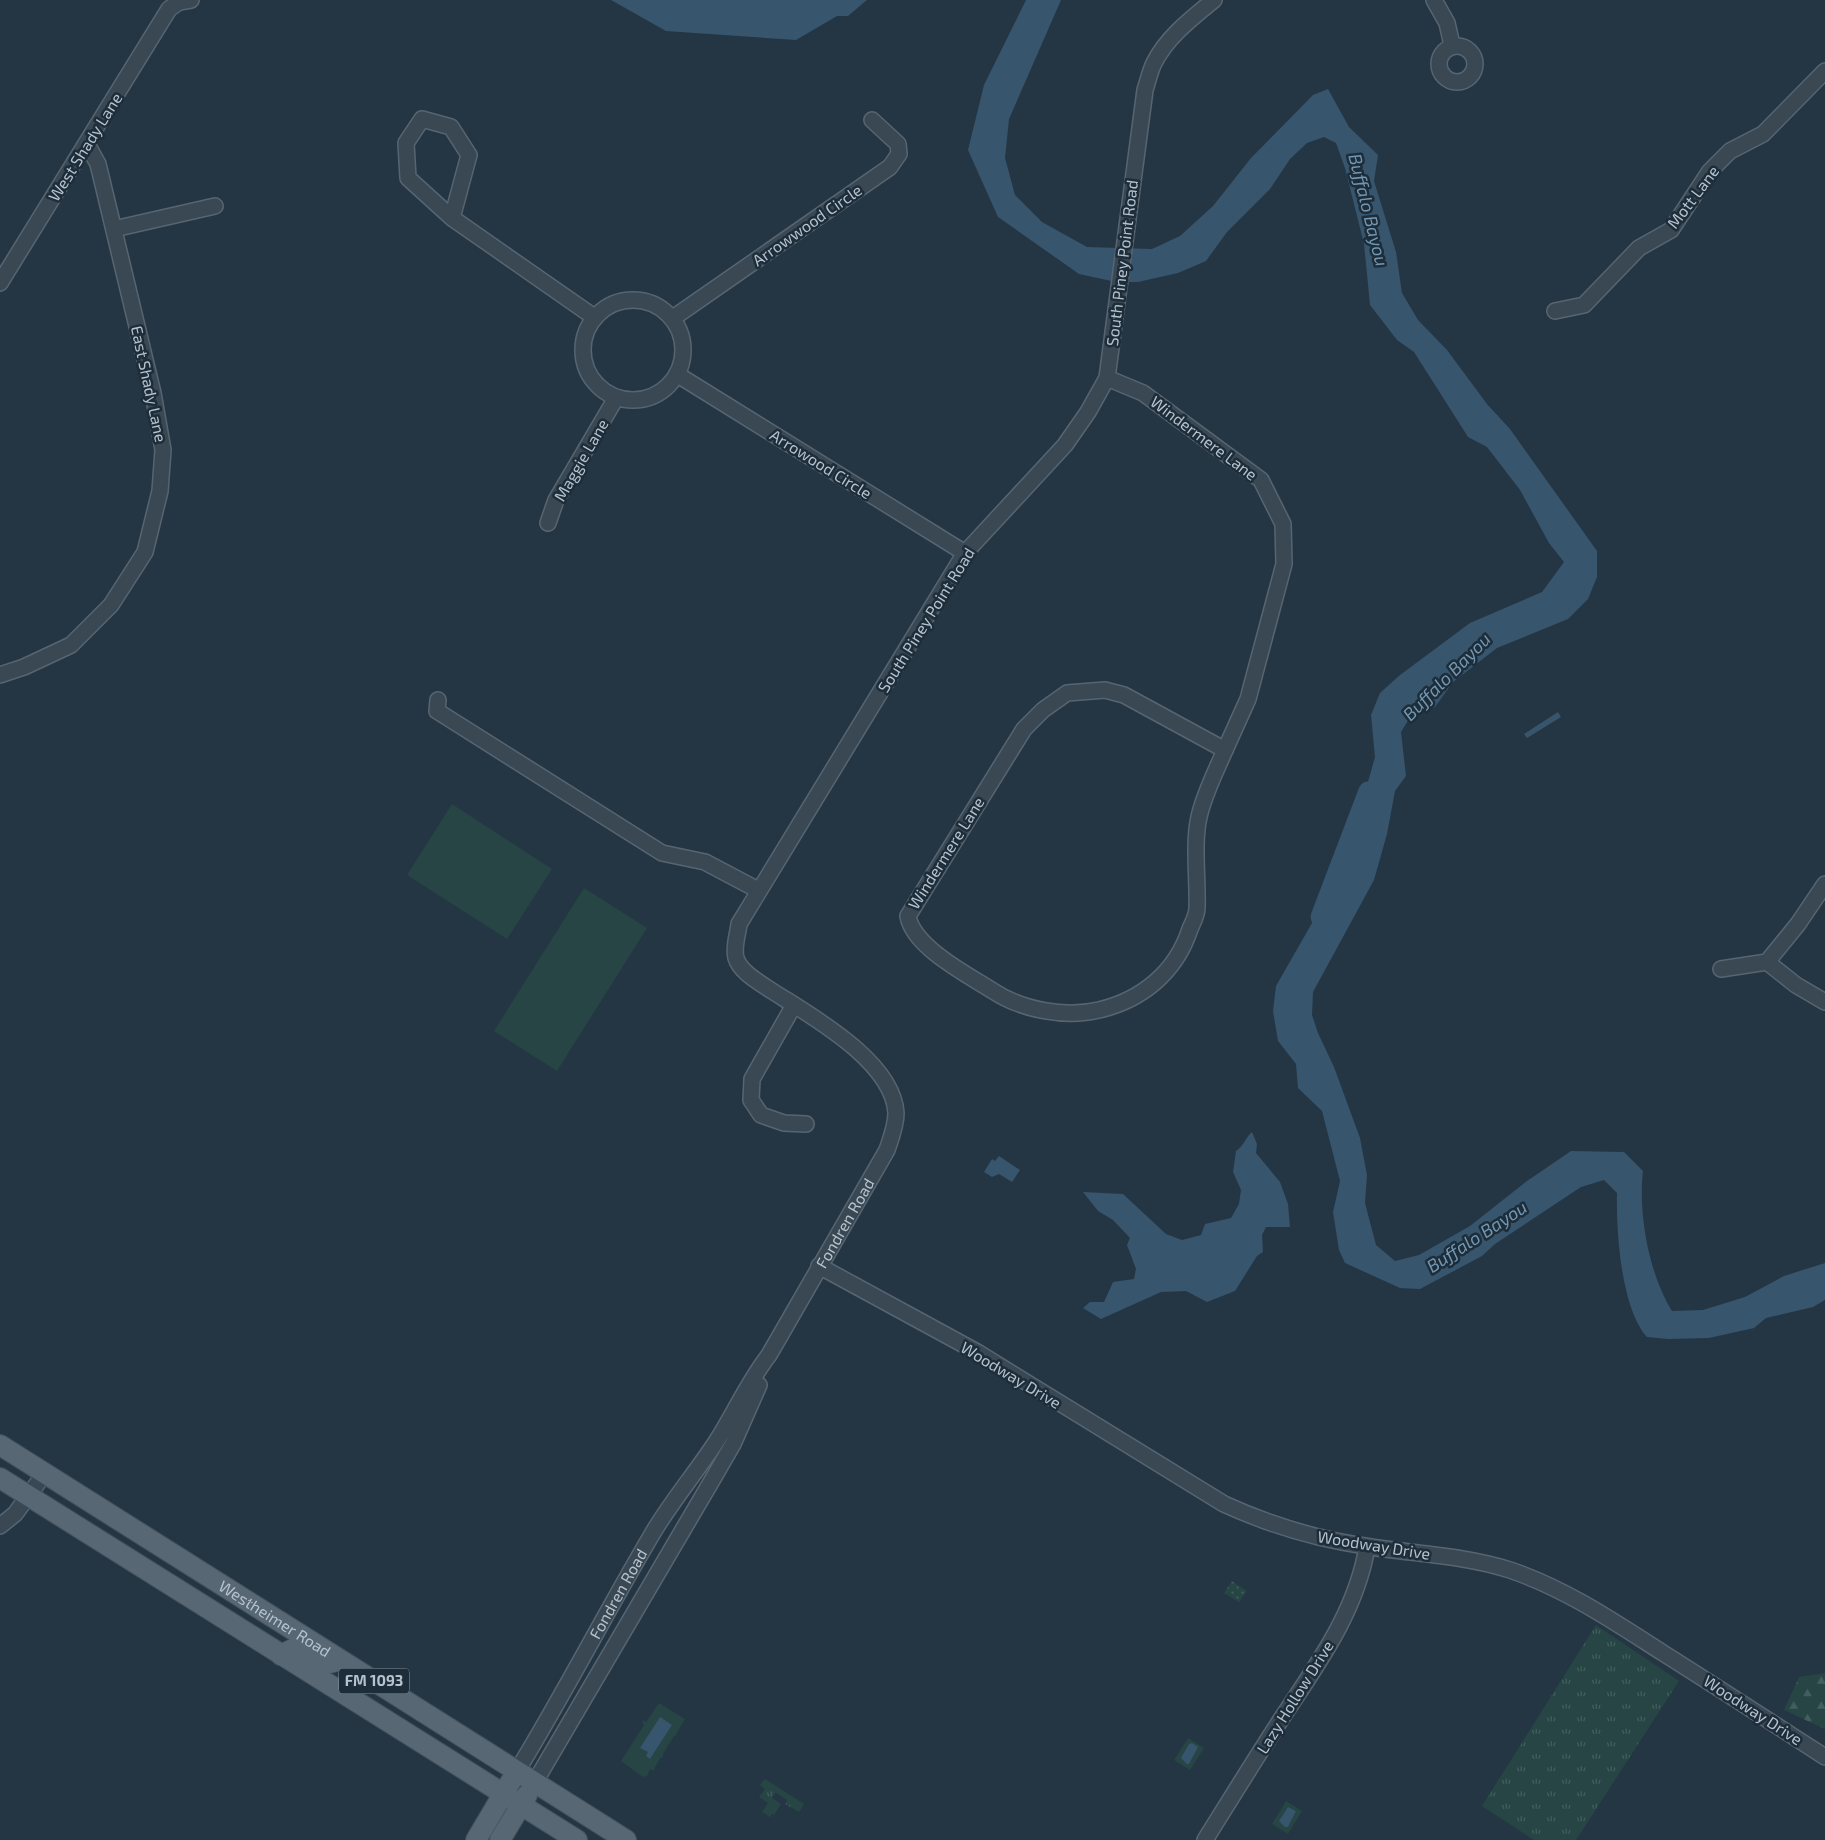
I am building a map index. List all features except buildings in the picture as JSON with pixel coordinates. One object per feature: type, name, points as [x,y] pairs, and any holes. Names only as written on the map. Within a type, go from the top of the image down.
[{"type":"main road","name":"Westheimer Road","points":[[0,1445],[626,1840]]},
{"type":"main road","name":"Westheimer Road","points":[[0,1478],[577,1840]]},
{"type":"main road","points":[[176,1589],[194,1582],[226,1599],[256,1606]]},
{"type":"main road","points":[[280,1655],[294,1648],[321,1664],[328,1664],[340,1659]]},
{"type":"main road","name":"Fondren Road","points":[[476,1840],[516,1771]]},
{"type":"main road","name":"Fondren Road","points":[[500,1840],[535,1782]]},
{"type":"street","name":"West Shady Lane","points":[[0,283],[88,144],[170,5],[191,0]]},
{"type":"street","name":"South Piney Point Road","points":[[886,1085],[867,1058],[794,1005],[751,978],[736,960],[734,951],[740,924],[758,890],[965,553],[1065,445],[1088,412],[1107,378],[1145,90],[1154,62],[1184,25],[1214,0]]},
{"type":"street","points":[[1434,0],[1447,22],[1452,46]]},
{"type":"street","name":"Mott Lane","points":[[1555,311],[1584,305],[1639,248],[1671,230],[1710,171],[1730,151],[1763,134],[1825,71]]},
{"type":"street","points":[[452,218],[469,155],[451,126],[422,119],[406,144],[408,178],[452,218],[594,317]]},
{"type":"street","name":"Arrowwood Circle","points":[[673,318],[890,167],[899,154],[898,144],[872,120]]},
{"type":"street","name":"East Shady Lane","points":[[0,675],[24,667],[71,644],[111,606],[145,552],[160,491],[163,450],[153,393],[98,164],[88,144]]},
{"type":"street","points":[[114,229],[215,206]]},
{"type":"street","points":[[632,299],[659,306],[673,318],[683,340],[683,361],[678,375],[665,390],[647,399],[633,401],[616,398],[605,392],[588,372],[582,350],[585,334],[594,317],[610,305],[632,299]]},
{"type":"street","name":"Arrowood Circle","points":[[678,375],[965,553]]},
{"type":"street","name":"Windermere Lane","points":[[1107,378],[1143,393],[1261,480],[1283,524],[1284,564],[1248,699],[1225,750],[1199,817],[1197,910],[1186,940],[1170,969],[1138,996],[1115,1006],[1082,1014],[1036,1009],[996,993],[942,958],[911,928],[908,916],[910,910],[1024,729],[1043,710],[1067,694],[1105,690],[1124,695],[1225,750]]},
{"type":"street","name":"Maggie Lane","points":[[548,523],[556,500],[616,398]]},
{"type":"street","points":[[438,700],[437,711],[662,853],[705,862],[758,890]]},
{"type":"street","points":[[1721,969],[1767,962],[1798,924],[1825,884]]},
{"type":"street","points":[[1767,962],[1796,985],[1825,1002]]},
{"type":"street","points":[[794,1005],[752,1079],[751,1100],[761,1115],[784,1123],[806,1124]]},
{"type":"street","name":"Fondren Road","points":[[516,1771],[557,1706],[651,1536],[676,1497],[715,1443],[757,1371],[769,1355],[887,1150],[894,1129],[896,1112],[886,1085]]},
{"type":"street","name":"Woodway Drive","points":[[819,1266],[977,1352],[1224,1504],[1258,1519],[1326,1540],[1367,1547],[1429,1553],[1483,1563],[1534,1578],[1588,1604],[1825,1756]]},
{"type":"street","name":"Fondren Road","points":[[535,1782],[733,1444],[764,1374],[769,1355]]},
{"type":"street","points":[[0,1526],[15,1514],[29,1497],[44,1473]]},
{"type":"street","name":"Lazy Hollow Drive","points":[[1205,1840],[1346,1615],[1362,1575],[1367,1547]]},
{"type":"green space","points":[[452,804],[552,869],[507,939],[407,875]]},
{"type":"green space","points":[[584,888],[647,928],[557,1071],[494,1031]]},
{"type":"green space","points":[[1232,1581],[1247,1591],[1239,1602],[1224,1593]]},
{"type":"green space","points":[[1596,1625],[1679,1681],[1576,1840],[1534,1840],[1482,1806]]},
{"type":"green space","points":[[1825,1673],[1825,1729],[1784,1710],[1799,1677]]},
{"type":"green space","points":[[659,1703],[685,1719],[676,1734],[678,1735],[674,1736],[663,1754],[663,1758],[661,1757],[653,1771],[650,1769],[647,1776],[643,1777],[621,1761],[644,1725],[642,1723],[643,1720],[646,1722]]},
{"type":"green space","points":[[1188,1738],[1204,1748],[1190,1770],[1174,1760]]},
{"type":"green space","points":[[765,1779],[804,1804],[799,1812],[785,1804],[787,1800],[775,1792],[772,1798],[781,1804],[774,1815],[772,1814],[770,1817],[762,1812],[768,1803],[759,1797],[765,1789],[760,1785]]},
{"type":"green space","points":[[1286,1801],[1302,1811],[1288,1834],[1272,1824]]},
{"type":"water","points":[[611,0],[867,0],[848,16],[837,16],[796,40],[666,31]]},
{"type":"water","points":[[1026,0],[1061,0],[1009,119],[1005,158],[1015,195],[1042,222],[1087,247],[1152,249],[1180,236],[1213,206],[1251,158],[1313,95],[1328,89],[1349,127],[1378,155],[1374,181],[1396,252],[1402,293],[1418,320],[1447,350],[1487,404],[1510,429],[1597,551],[1597,577],[1588,599],[1568,619],[1497,648],[1453,682],[1435,707],[1412,714],[1401,732],[1406,776],[1395,791],[1387,834],[1374,880],[1313,992],[1312,1015],[1334,1067],[1360,1138],[1367,1175],[1365,1203],[1376,1245],[1395,1261],[1419,1255],[1470,1226],[1527,1181],[1571,1151],[1624,1152],[1643,1171],[1642,1206],[1647,1243],[1657,1280],[1672,1311],[1703,1310],[1745,1297],[1784,1276],[1825,1263],[1825,1300],[1813,1307],[1766,1318],[1754,1328],[1709,1338],[1668,1339],[1647,1337],[1638,1324],[1631,1308],[1626,1289],[1619,1248],[1617,1193],[1604,1180],[1581,1187],[1495,1244],[1482,1256],[1420,1289],[1400,1288],[1345,1263],[1339,1250],[1333,1212],[1340,1181],[1322,1111],[1298,1088],[1296,1064],[1278,1041],[1273,1011],[1276,986],[1344,867],[1375,757],[1371,715],[1380,693],[1400,675],[1470,623],[1542,592],[1564,562],[1549,543],[1520,490],[1487,447],[1468,437],[1414,352],[1397,340],[1370,305],[1364,244],[1345,168],[1336,143],[1324,137],[1307,143],[1290,159],[1270,189],[1227,232],[1206,261],[1178,273],[1138,282],[1116,282],[1079,274],[998,217],[968,150],[984,85]]},
{"type":"water","points":[[1558,712],[1561,717],[1527,738],[1524,734]]},
{"type":"water","points":[[1252,1132],[1257,1144],[1256,1153],[1280,1182],[1288,1204],[1290,1227],[1266,1227],[1262,1235],[1263,1252],[1257,1256],[1235,1291],[1207,1302],[1186,1291],[1161,1292],[1101,1319],[1083,1308],[1090,1302],[1104,1302],[1113,1282],[1134,1279],[1136,1269],[1127,1245],[1130,1238],[1113,1220],[1098,1211],[1083,1192],[1123,1194],[1166,1234],[1182,1240],[1201,1235],[1205,1224],[1231,1218],[1239,1204],[1241,1190],[1233,1172],[1236,1151]]},
{"type":"water","points":[[999,1156],[1020,1170],[1012,1182],[999,1174],[992,1177],[984,1172],[992,1159],[995,1161]]},
{"type":"water","points":[[660,1717],[672,1725],[650,1759],[646,1756],[648,1752],[640,1748]]},
{"type":"water","points":[[1192,1743],[1198,1747],[1189,1764],[1187,1764],[1181,1758],[1189,1744]]},
{"type":"water","points":[[1288,1807],[1296,1811],[1288,1827],[1285,1827],[1279,1821]]},
{"type":"waterway","name":"Buffalo Bayou","points":[[1320,917],[1368,791]]}]
